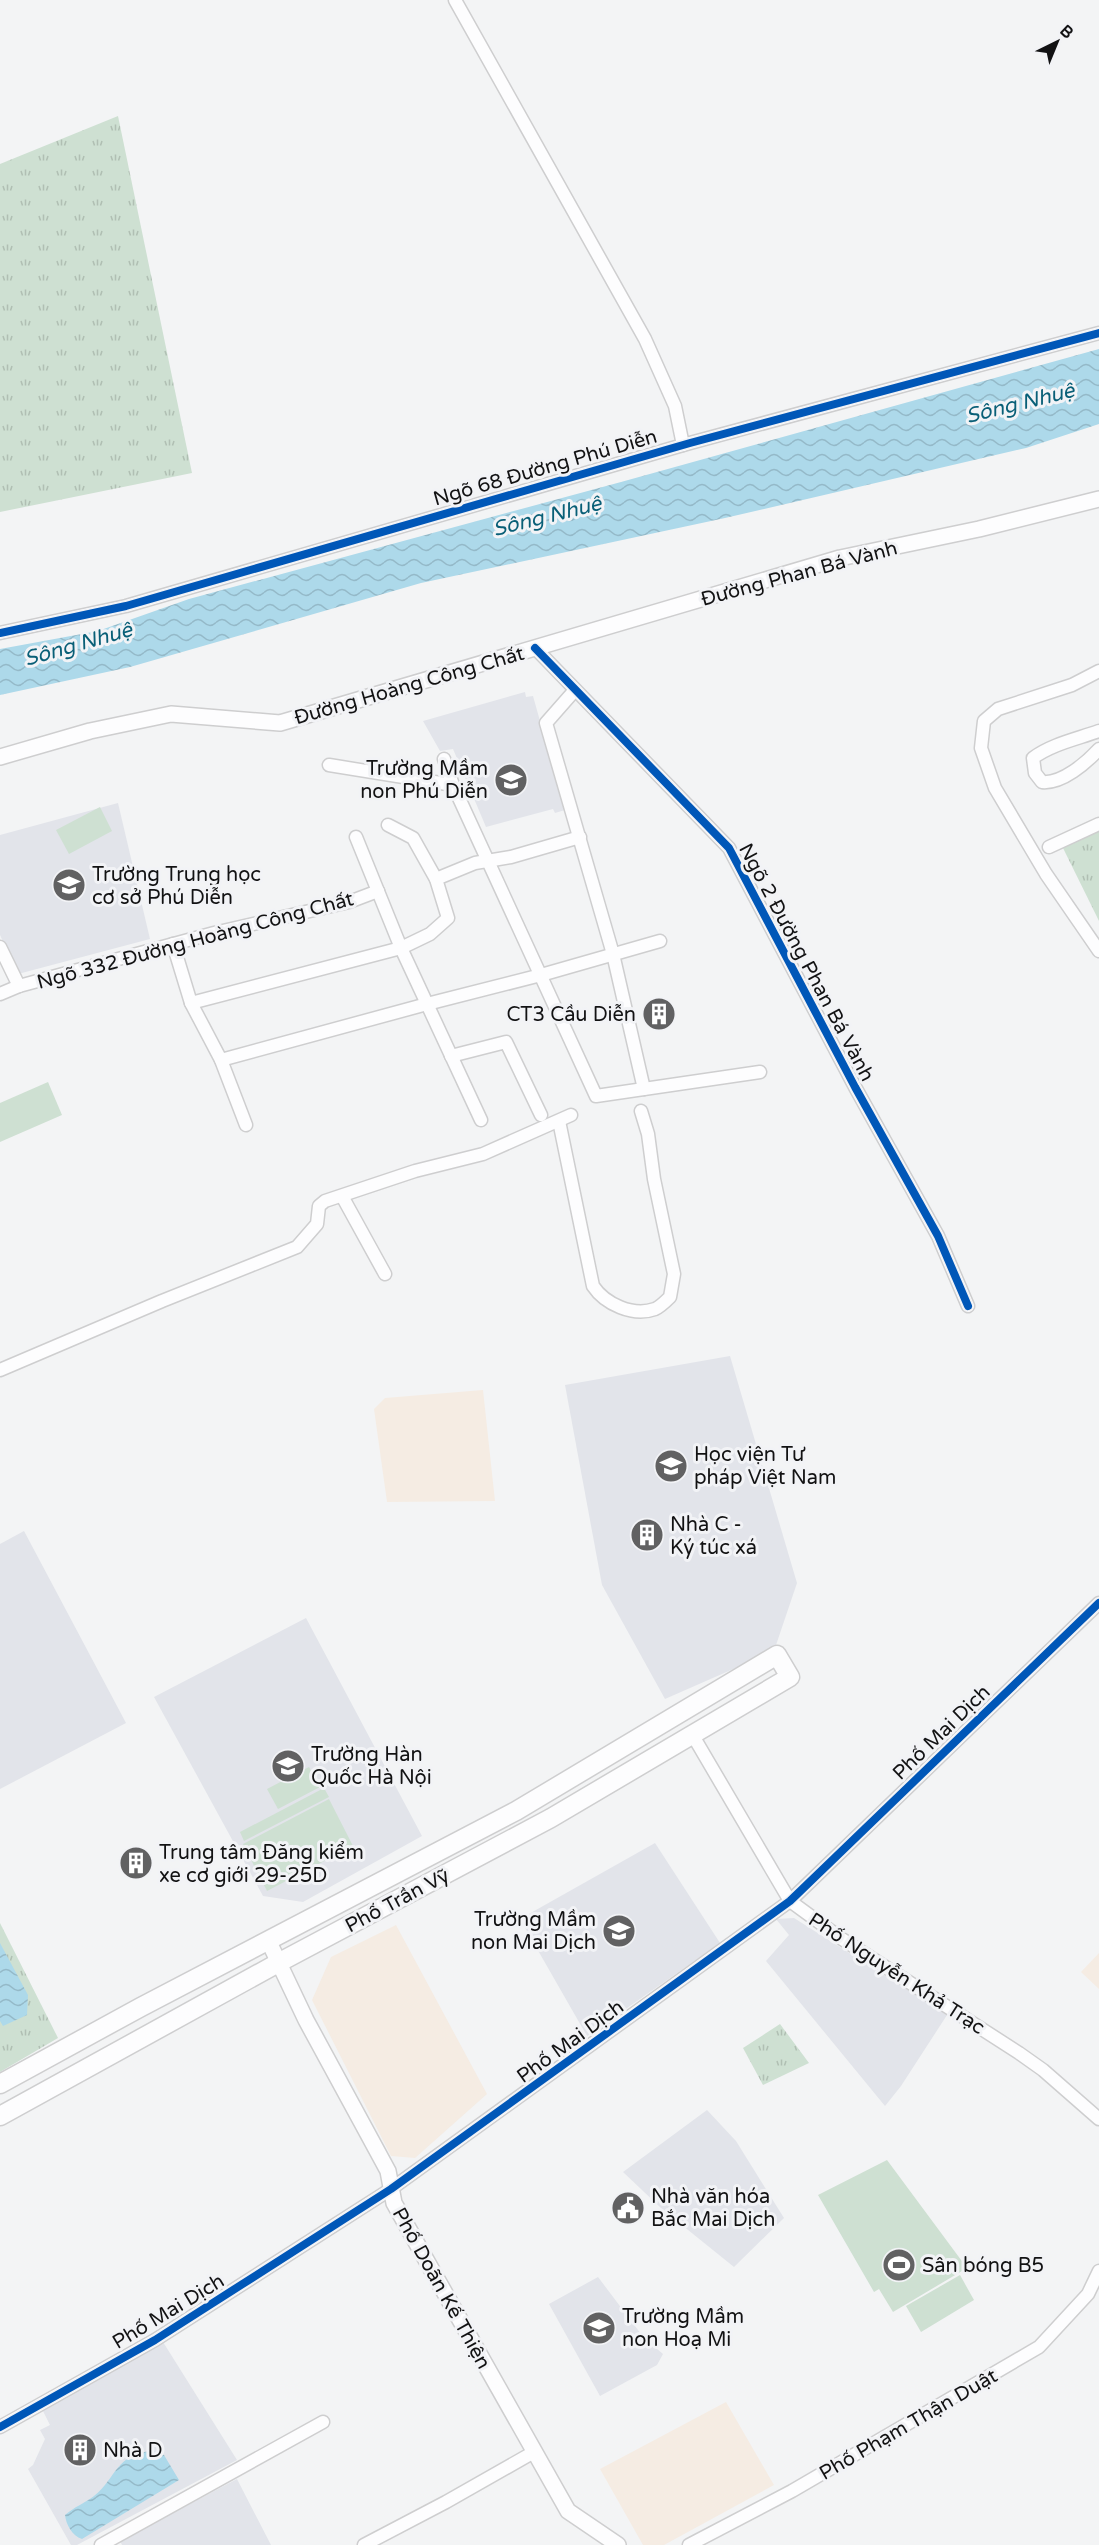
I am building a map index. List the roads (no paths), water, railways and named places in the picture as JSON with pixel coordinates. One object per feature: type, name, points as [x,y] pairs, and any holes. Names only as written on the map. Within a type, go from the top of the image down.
[{"type":"main road","name":"Phố Trần Vỹ","points":[[0,2084],[141,2007],[516,1811],[777,1655],[790,1677],[552,1818],[278,1963],[0,2116]]},
{"type":"main road","points":[[680,1714],[692,1734]]},
{"type":"street","points":[[455,0],[645,339],[675,406],[683,445]]},
{"type":"street","name":"Ngõ 68 Đường Phú Diễn","points":[[0,633],[126,606],[683,445],[1099,333]]},
{"type":"street","name":"Đường Phan Bá Vành","points":[[535,648],[840,558],[979,529],[1099,499]]},
{"type":"street","name":"Ngõ 2 Đường Phan Bá Vành","points":[[535,648],[729,848],[855,1087],[938,1236],[968,1306]]},
{"type":"street","name":"Đường Hoàng Công Chất","points":[[0,757],[90,731],[171,714],[280,723],[535,648]]},
{"type":"street","points":[[1099,672],[1072,685],[998,709],[984,721],[981,748],[995,788],[1046,874],[1099,951]]},
{"type":"street","points":[[575,690],[546,723],[613,954],[644,1089]]},
{"type":"street","points":[[1099,732],[1077,737],[1040,753],[1033,758],[1035,773],[1042,782],[1054,783],[1090,759],[1099,748]]},
{"type":"street","points":[[444,759],[453,785],[596,1096],[759,1072]]},
{"type":"street","points":[[329,765],[453,785]]},
{"type":"street","points":[[1049,847],[1099,824]]},
{"type":"street","points":[[191,1003],[401,948],[430,934],[448,918],[436,879],[413,838],[388,825]]},
{"type":"street","points":[[357,837],[401,948],[481,1120]]},
{"type":"street","points":[[436,879],[475,862],[511,857],[580,837]]},
{"type":"street","name":"Ngõ 332 Đường Hoàng Công Chất","points":[[0,947],[19,986],[173,944],[349,902],[378,891]]},
{"type":"street","points":[[221,1060],[660,941]]},
{"type":"street","points":[[173,944],[191,1003],[221,1060],[246,1125]]},
{"type":"street","points":[[0,994],[19,986]]},
{"type":"street","points":[[451,1056],[506,1042],[541,1115]]},
{"type":"street","points":[[559,1121],[593,1286],[600,1297],[613,1305],[639,1311],[656,1309],[670,1297],[674,1274],[654,1179],[648,1134],[641,1111]]},
{"type":"street","points":[[0,1370],[296,1247],[318,1224],[319,1206],[325,1201],[415,1171],[483,1154],[570,1115]]},
{"type":"street","points":[[342,1196],[385,1274]]},
{"type":"street","name":"Phố Mai Dịch","points":[[0,2427],[155,2340],[391,2189],[790,1901],[1099,1602]]},
{"type":"street","name":"Phố Nguyễn Khả Trạc","points":[[692,1734],[790,1901],[842,1939],[1019,2053],[1043,2070],[1099,2119]]},
{"type":"street","name":"Phố Doãn Kế Thiện","points":[[269,1942],[337,2080],[388,2171],[394,2203],[568,2511],[618,2545]]},
{"type":"street","name":"Phố Phạm Thận Duật","points":[[689,2545],[792,2491],[1039,2347],[1088,2294],[1099,2271]]},
{"type":"street","points":[[100,2545],[323,2422]]},
{"type":"street","points":[[364,2545],[534,2452]]},
{"type":"water","name":"Sông Nhuệ","points":[[1099,349],[1099,424],[1026,448],[725,518],[421,583],[130,667],[0,695],[0,649],[98,631],[189,599]]},
{"type":"water","points":[[0,1943],[28,1995],[27,2015],[3,2026],[0,2021]]},
{"type":"water","points":[[152,2451],[164,2455],[179,2480],[82,2539],[75,2535],[68,2526],[65,2515],[94,2496],[131,2456]]},
{"type":"place","name":"Trường Mầm non Phú Diễn","points":[[511,780]]},
{"type":"place","name":"Trường Trung học cơ sở Phú Diễn","points":[[69,885]]},
{"type":"place","name":"CT3 Cầu Diễn","points":[[659,1014]]},
{"type":"place","name":"Học viện Tư pháp Việt Nam","points":[[671,1466]]},
{"type":"place","name":"Nhà C - Ký túc xá","points":[[647,1535]]},
{"type":"place","name":"Trường Hàn Quốc Hà Nội","points":[[288,1766]]},
{"type":"place","name":"Trung tâm Đăng kiểm xe cơ giới 29-25D","points":[[136,1863]]},
{"type":"place","name":"Trường Mầm non Mai Dịch","points":[[619,1931]]},
{"type":"place","name":"Nhà văn hóa Bắc Mai Dịch","points":[[628,2208]]},
{"type":"place","name":"Sân bóng B5","points":[[899,2265]]},
{"type":"place","name":"Trường Mầm non Hoạ Mi","points":[[599,2328]]},
{"type":"place","name":"Nhà D","points":[[80,2450]]}]
